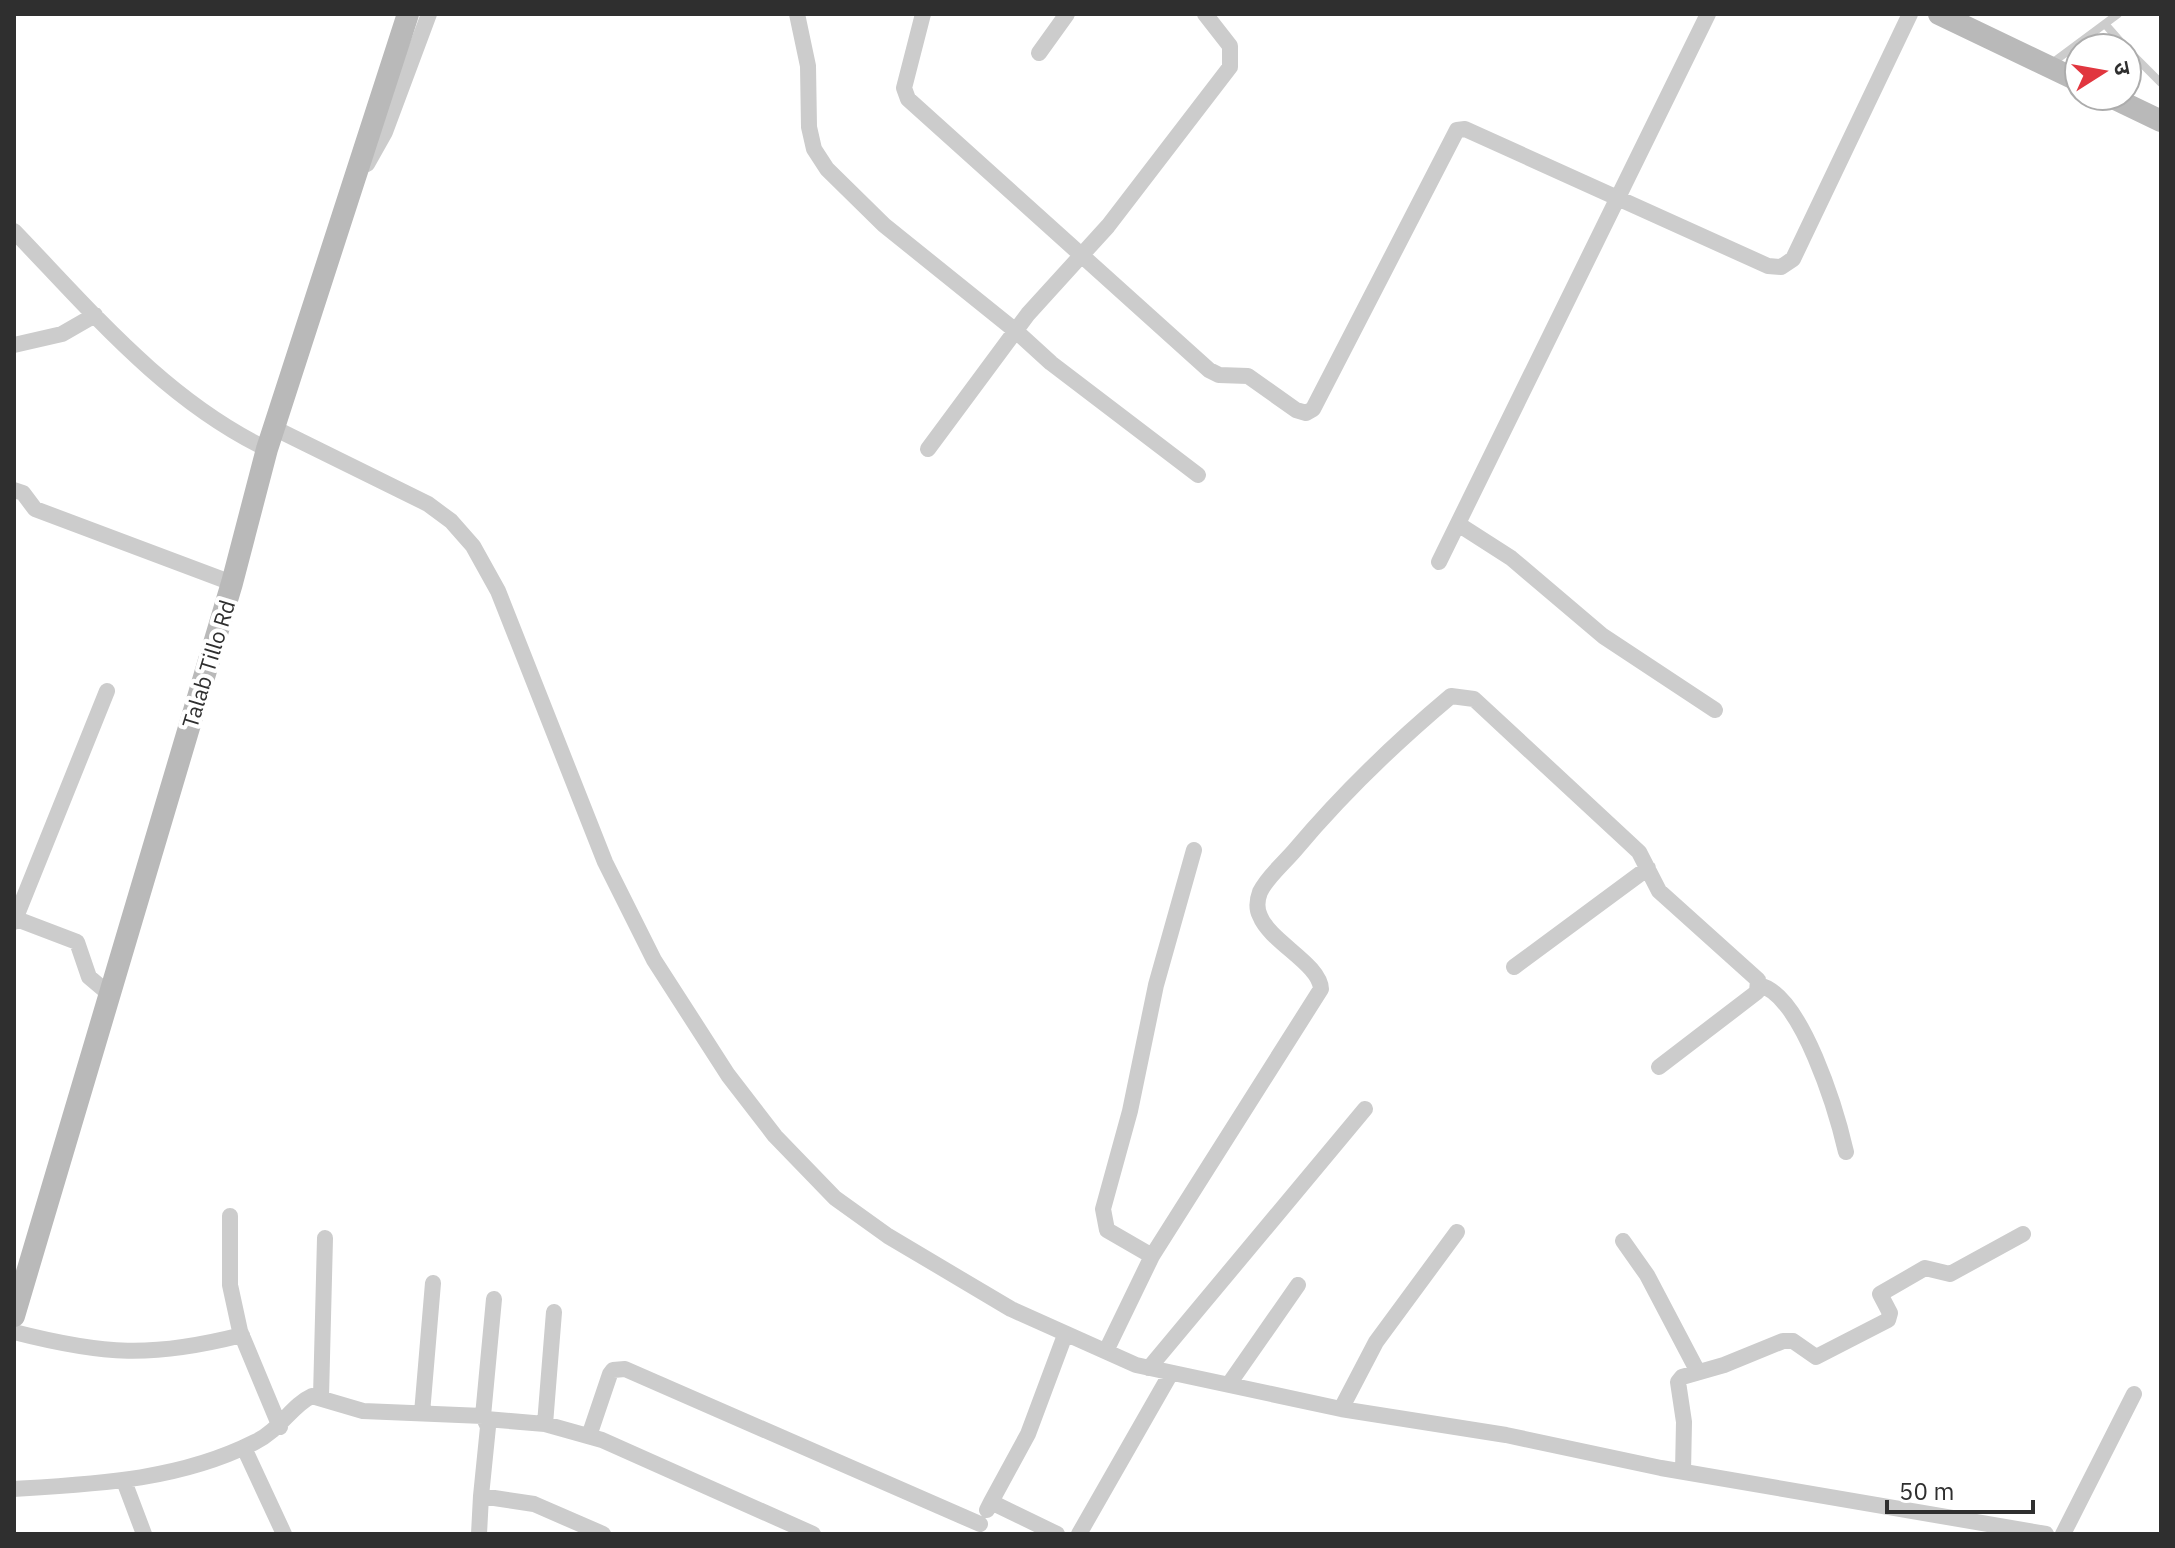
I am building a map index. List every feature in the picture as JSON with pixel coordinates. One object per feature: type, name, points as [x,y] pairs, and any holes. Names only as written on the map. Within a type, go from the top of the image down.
[{"type":"main road","name":"Talab Tillo Rd","points":[[16,1302],[232,583],[272,439],[408,14]]},
{"type":"main road","points":[[1939,14],[2063,73]]},
{"type":"main road","points":[[2142,112],[2161,121]]},
{"type":"street","points":[[351,194],[385,132],[429,14]]},
{"type":"street","points":[[797,14],[808,66],[810,137],[827,169],[884,225],[1051,363],[1198,475]]},
{"type":"street","points":[[923,14],[904,88],[908,99],[1214,373],[1248,376],[1296,410],[1306,413],[1313,409],[1457,130],[1465,129],[1768,266],[1787,265],[1793,259],[1910,14]]},
{"type":"street","points":[[1039,53],[1067,14]]},
{"type":"street","points":[[928,449],[1028,314],[1144,182],[1230,67],[1230,46],[1220,28],[1205,14]]},
{"type":"street","points":[[1220,28],[1231,14]]},
{"type":"street","points":[[1439,562],[1708,14]]},
{"type":"street","points":[[14,231],[95,315],[176,392],[208,417],[272,439],[428,504],[451,521],[473,546],[498,591],[588,822],[624,903],[654,960],[701,1035],[775,1136],[849,1210],[958,1280],[1065,1335],[1149,1368],[1341,1409],[1506,1435],[1683,1472],[2046,1534]]},
{"type":"street","points":[[14,345],[62,334],[95,315]]},
{"type":"street","points":[[14,490],[23,493],[35,509],[232,583]]},
{"type":"street","points":[[1458,524],[1511,558],[1603,636],[1715,710]]},
{"type":"street","points":[[107,691],[16,915],[77,942],[89,977],[108,993]]},
{"type":"street","points":[[1106,1351],[1152,1256],[1214,1152],[1321,989],[1316,976],[1267,928],[1257,906],[1262,889],[1323,817],[1407,732],[1451,696],[1474,699],[1639,852],[1659,891],[1751,972],[1759,985],[1780,996],[1833,1096],[1846,1152]]},
{"type":"street","points":[[1152,1256],[1107,1230],[1103,1209],[1130,1111],[1156,985],[1194,850]]},
{"type":"street","points":[[1514,967],[1648,868]]},
{"type":"street","points":[[1659,1067],[1757,992],[1759,985]]},
{"type":"street","points":[[1149,1368],[1365,1109]]},
{"type":"street","points":[[230,1216],[230,1285],[242,1335],[280,1427]]},
{"type":"street","points":[[1341,1409],[1376,1342],[1457,1232]]},
{"type":"street","points":[[1683,1472],[1684,1422],[1678,1382],[1682,1377],[1786,1340],[1816,1357],[1888,1320],[1890,1313],[1880,1294],[1919,1270],[1928,1268],[1950,1274],[2023,1234]]},
{"type":"street","points":[[321,1397],[325,1238]]},
{"type":"street","points":[[1623,1241],[1647,1275],[1698,1372]]},
{"type":"street","points":[[422,1413],[433,1283]]},
{"type":"street","points":[[1229,1384],[1298,1285]]},
{"type":"street","points":[[479,1534],[494,1299]]},
{"type":"street","points":[[545,1424],[554,1312]]},
{"type":"street","points":[[14,1332],[111,1353],[187,1347],[242,1335]]},
{"type":"street","points":[[589,1436],[610,1374],[613,1370],[625,1369],[978,1529],[1036,1415],[1065,1335]]},
{"type":"street","points":[[1079,1534],[1171,1373]]},
{"type":"street","points":[[2063,1534],[2134,1394]]},
{"type":"street","points":[[14,1489],[154,1477],[244,1448],[280,1427],[307,1398],[321,1397],[363,1411],[545,1424],[589,1436],[813,1534]]},
{"type":"street","points":[[244,1448],[284,1534]]},
{"type":"street","points":[[124,1481],[144,1534]]},
{"type":"street","points":[[481,1496],[534,1504],[603,1534]]},
{"type":"street","points":[[991,1502],[1057,1534]]},
{"type":"lane","points":[[2048,66],[2118,14]]},
{"type":"lane","points":[[2105,24],[2112,32]]},
{"type":"lane","points":[[2143,66],[2161,83]]}]
